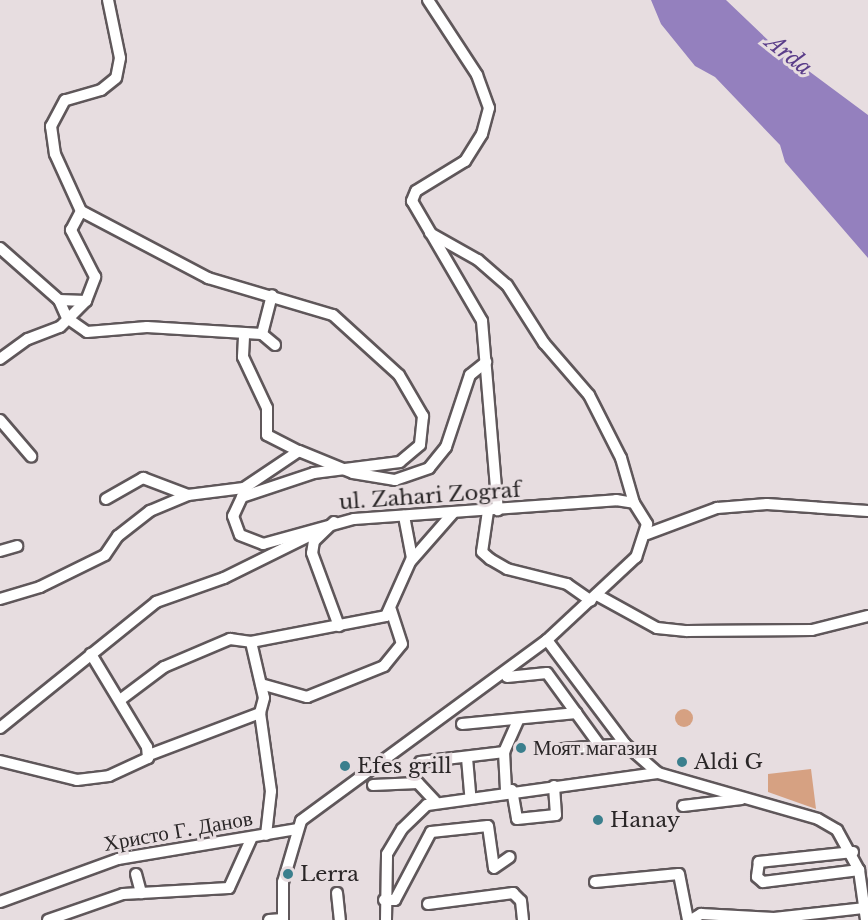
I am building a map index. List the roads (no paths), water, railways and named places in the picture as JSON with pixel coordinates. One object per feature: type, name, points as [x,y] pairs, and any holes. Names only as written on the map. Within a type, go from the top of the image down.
[{"type":"street","points":[[0,359],[67,318],[86,301],[94,277],[71,230],[81,211],[55,154],[51,126],[65,100],[101,90],[116,78],[120,58],[108,0]]},
{"type":"street","points":[[428,0],[477,75],[489,108],[482,134],[465,161],[413,195],[412,208],[474,301],[487,344],[493,510],[482,552],[507,569],[567,585],[657,628],[687,631],[812,630],[868,616]]},
{"type":"street","name":"ul. Zahari Zograf","points":[[81,211],[208,278],[272,295],[345,324],[399,375],[419,404],[424,429],[413,454],[392,464],[338,468],[255,491],[242,497],[233,516],[240,536],[254,544],[329,523],[616,500],[634,503]]},
{"type":"street","points":[[269,920],[283,919],[283,882],[297,829],[346,783],[547,640],[636,557],[646,534],[645,518],[634,503],[621,458],[589,394],[544,343],[507,285],[478,260],[430,233]]},
{"type":"street","points":[[0,248],[59,300],[67,318],[87,332],[147,327],[244,337],[262,334],[275,345]]},
{"type":"street","points":[[262,334],[272,295]]},
{"type":"street","points":[[59,300],[86,301]]},
{"type":"street","points":[[244,337],[243,357],[267,408],[267,435],[338,468],[395,480],[429,468],[446,447],[470,375],[486,362]]},
{"type":"street","points":[[0,420],[31,456]]},
{"type":"street","points":[[0,599],[40,587],[105,555],[118,536],[150,511],[188,495],[244,488],[299,451]]},
{"type":"street","points":[[106,498],[143,478],[188,495]]},
{"type":"street","points":[[646,534],[717,508],[767,504],[868,511]]},
{"type":"street","points":[[120,700],[180,658],[230,639],[251,642],[379,619],[391,610],[411,561],[453,513]]},
{"type":"street","points":[[404,516],[411,561]]},
{"type":"street","points":[[329,523],[315,541],[312,553],[339,626]]},
{"type":"street","points":[[0,728],[166,596],[224,578],[329,523]]},
{"type":"street","points":[[0,551],[17,546]]},
{"type":"street","points":[[261,684],[307,697],[384,666],[402,644],[391,610]]},
{"type":"street","points":[[547,640],[625,744],[658,773]]},
{"type":"street","points":[[251,642],[261,684],[260,713],[271,791],[266,834]]},
{"type":"street","points":[[91,654],[120,700],[149,754]]},
{"type":"street","points":[[507,677],[547,673],[600,746]]},
{"type":"street","points":[[0,761],[77,780],[109,776],[149,754],[260,713]]},
{"type":"street","points":[[462,724],[576,713]]},
{"type":"street","points":[[519,719],[504,752],[509,790],[517,819],[556,815],[554,786]]},
{"type":"street","points":[[563,749],[625,744]]},
{"type":"street","points":[[420,762],[504,752]]},
{"type":"street","points":[[467,758],[470,795]]},
{"type":"street","points":[[386,920],[384,900],[390,848],[411,819],[435,801],[658,773],[818,819],[837,830],[853,852],[859,870],[866,920]]},
{"type":"street","points":[[373,785],[418,783],[435,801]]},
{"type":"street","points":[[683,807],[744,799]]},
{"type":"street","points":[[384,900],[395,900],[431,832],[488,826],[494,868],[510,857]]},
{"type":"street","name":"Христо Г. Данов","points":[[0,902],[118,859],[297,829]]},
{"type":"street","points":[[48,920],[141,893],[229,888],[252,837]]},
{"type":"street","points":[[853,852],[759,862],[757,878],[763,882],[859,870]]},
{"type":"street","points":[[136,874],[141,893]]},
{"type":"street","points":[[595,882],[679,874],[689,920],[701,914],[774,918],[865,908]]},
{"type":"street","points":[[337,893],[340,920]]},
{"type":"street","points":[[428,904],[513,893],[521,901],[523,920]]},
{"type":"place","name":"Моят магазин","points":[[521,748]]},
{"type":"place","name":"Aldi G","points":[[682,762]]},
{"type":"place","name":"Efes grill","points":[[345,766]]},
{"type":"place","name":"Hanay","points":[[598,820]]},
{"type":"place","name":"Lerra","points":[[288,874]]},
{"type":"water label","name":"Arda","points":[[789,55]]}]
